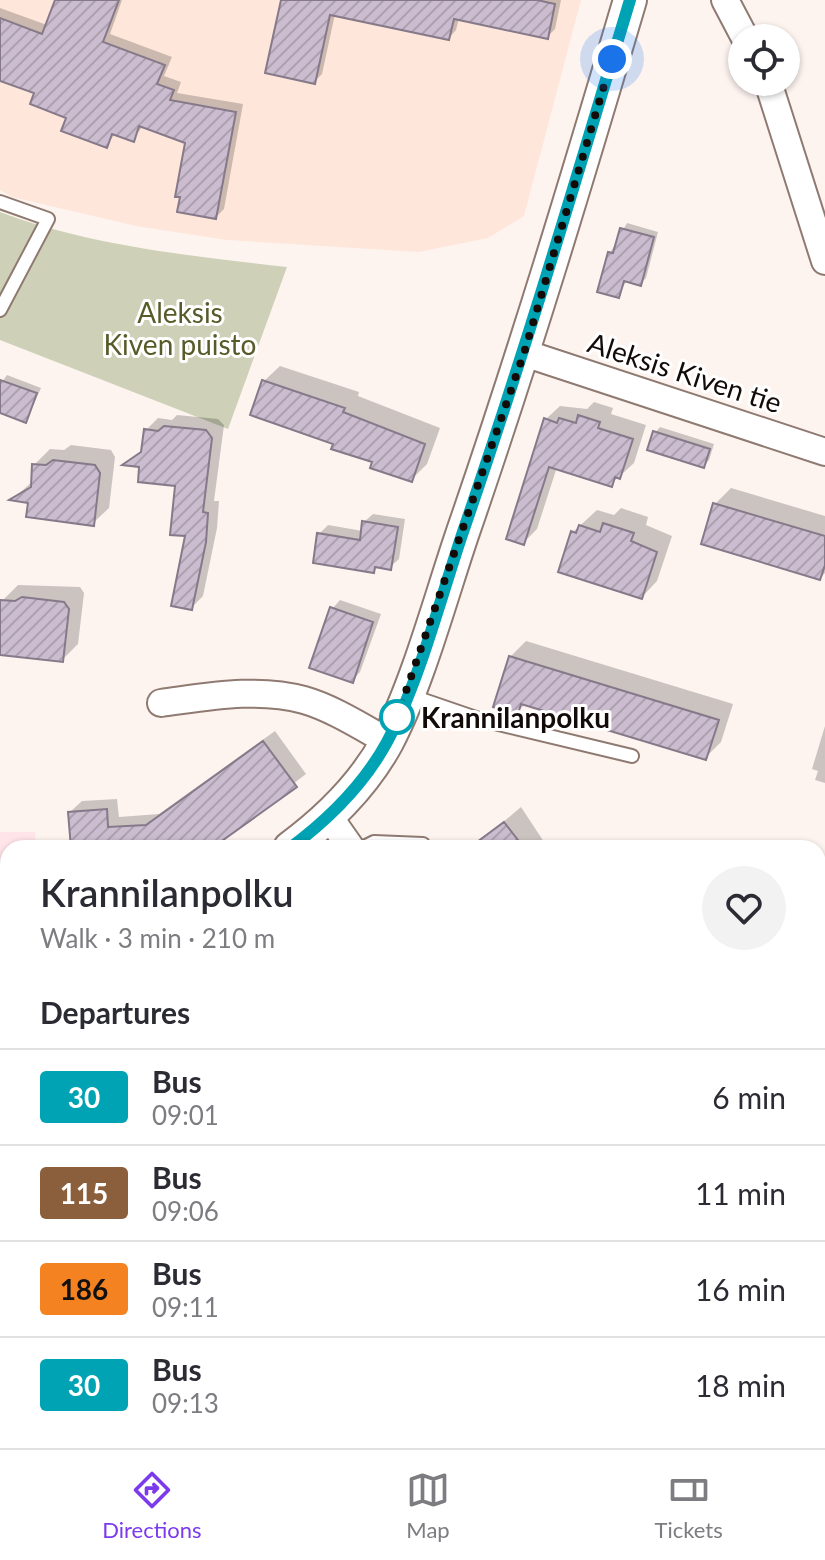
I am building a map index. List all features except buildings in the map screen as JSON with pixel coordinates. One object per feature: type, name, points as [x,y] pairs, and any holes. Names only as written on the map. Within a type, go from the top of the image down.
[{"type":"street","points":[[301,840],[330,818],[362,780],[387,741],[406,694],[524,353],[630,0]]},
{"type":"street","points":[[725,0],[738,24]]},
{"type":"street","points":[[772,96],[825,261]]},
{"type":"street","name":"Aleksis Kiven tie","points":[[524,353],[825,452]]},
{"type":"street","points":[[161,703],[229,694],[261,694],[304,700],[387,741]]},
{"type":"street","points":[[330,818],[345,840]]},
{"type":"lane","points":[[0,202],[48,219],[0,310]]},
{"type":"lane","points":[[406,694],[482,720],[632,756]]},
{"type":"shaded area","points":[[0,0],[581,0],[524,216],[488,238],[419,252],[227,240],[136,226],[12,197],[0,190]]},
{"type":"shaded area","points":[[0,832],[35,832],[36,840],[0,840]]},
{"type":"green space","name":"Aleksis Kiven puisto","points":[[0,212],[105,241],[178,254],[287,267],[228,429],[0,340]]},
{"type":"bus line","name":"30","points":[[301,840],[330,818],[362,780],[387,741],[417,667],[524,353],[630,0]]},
{"type":"place","name":"Krannilanpolku","points":[[397,717]]},
{"type":"route","points":[[397,717],[417,667],[524,353],[612,59]]}]
